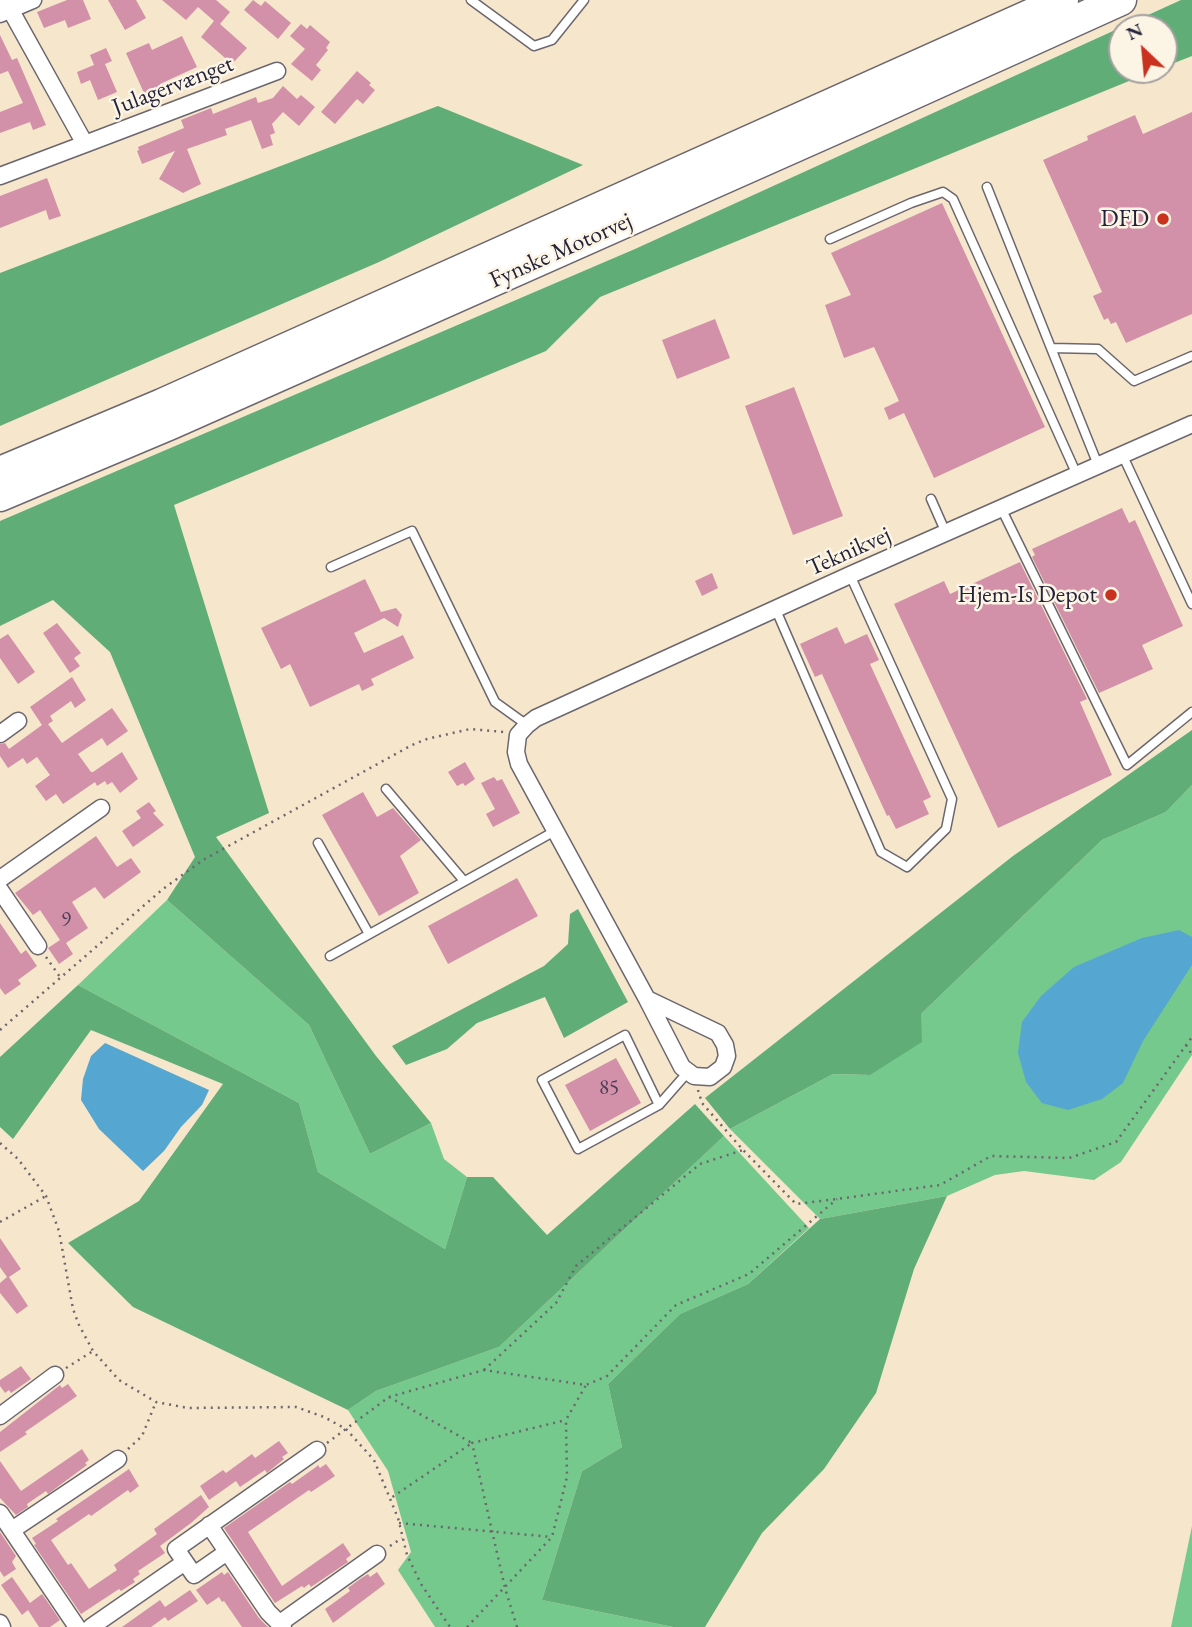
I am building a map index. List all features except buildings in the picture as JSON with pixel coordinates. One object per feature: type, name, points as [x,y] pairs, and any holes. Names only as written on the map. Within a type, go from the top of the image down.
[{"type":"highway","name":"Fynske Motorvej","points":[[0,472],[174,398],[1063,0]]},
{"type":"highway","name":"Fynske Motorvej","points":[[0,496],[196,413],[1121,0]]},
{"type":"street","points":[[33,0],[5,7],[85,144]]},
{"type":"street","name":"Julagervænget","points":[[0,176],[277,71]]},
{"type":"street","name":"Teknikvej","points":[[522,730],[549,712],[1192,424]]},
{"type":"street","points":[[0,734],[18,721]]},
{"type":"street","points":[[522,730],[516,752],[519,764],[648,999],[682,1067],[691,1074],[710,1077],[723,1067],[727,1056],[725,1045],[718,1034],[648,999]]},
{"type":"street","points":[[0,878],[101,808]]},
{"type":"street","points":[[0,890],[38,946]]},
{"type":"street","points":[[0,1416],[55,1375]]},
{"type":"street","points":[[227,1552],[194,1575],[176,1549],[317,1450]]},
{"type":"street","points":[[12,1530],[118,1459]]},
{"type":"street","points":[[0,1513],[77,1627]]},
{"type":"street","points":[[209,1525],[268,1612],[281,1625],[377,1554]]},
{"type":"street","points":[[92,1627],[185,1562]]},
{"type":"lane","points":[[471,0],[534,46],[552,40],[584,0]]},
{"type":"lane","points":[[987,187],[1098,465]]},
{"type":"lane","points":[[830,239],[911,203],[943,192],[953,199],[1077,475]]},
{"type":"lane","points":[[1051,348],[1097,349],[1134,381],[1192,356]]},
{"type":"lane","points":[[1122,454],[1192,604]]},
{"type":"lane","points":[[931,499],[946,533]]},
{"type":"lane","points":[[1001,508],[1127,765],[1192,712]]},
{"type":"lane","points":[[331,568],[412,531],[495,702],[522,730]]},
{"type":"lane","points":[[776,610],[881,852],[907,867],[946,829],[952,799],[850,575]]},
{"type":"lane","points":[[386,789],[464,881]]},
{"type":"lane","points":[[330,956],[555,831]]},
{"type":"lane","points":[[317,843],[369,934]]},
{"type":"lane","points":[[659,1105],[625,1035],[542,1080],[578,1149],[659,1105],[691,1074]]},
{"type":"path","points":[[0,1030],[163,889],[203,860],[397,752],[427,739],[470,729],[522,730]]},
{"type":"path","points":[[38,946],[60,977]]},
{"type":"path","points":[[691,1074],[702,1103],[743,1150],[796,1203],[940,1185],[991,1156],[1069,1158],[1116,1142],[1192,1037]]},
{"type":"path","points":[[1186,1045],[1192,1055]]},
{"type":"path","points":[[0,1143],[18,1159],[46,1196],[59,1231],[73,1309],[79,1325],[93,1351],[119,1380],[156,1402],[188,1408],[296,1407],[324,1417],[346,1429],[374,1460],[399,1523],[407,1555],[421,1584],[450,1627]]},
{"type":"path","points":[[484,1370],[556,1303],[576,1266],[700,1164],[743,1150]]},
{"type":"path","points":[[0,1222],[46,1196]]},
{"type":"path","points":[[317,1450],[389,1397],[484,1370],[586,1385],[607,1376],[676,1306],[749,1274],[837,1199]]},
{"type":"path","points":[[55,1375],[93,1351]]},
{"type":"path","points":[[467,1627],[552,1537],[567,1477],[566,1420],[586,1385]]},
{"type":"path","points":[[389,1397],[472,1443],[505,1588],[517,1627]]},
{"type":"path","points":[[118,1459],[142,1436],[156,1402]]},
{"type":"path","points":[[390,1499],[472,1443],[566,1420]]},
{"type":"path","points":[[399,1523],[552,1537]]},
{"type":"green space","points":[[1181,0],[1192,0],[1192,56],[1178,62],[1178,14],[1150,14]]},
{"type":"green space","points":[[1108,33],[1108,84],[1122,84],[600,297],[546,351],[174,505],[269,813],[216,837],[376,1056],[431,1123],[370,1154],[309,1025],[167,900],[195,857],[110,652],[53,600],[0,626],[0,521],[635,249]]},
{"type":"green space","points":[[438,106],[583,165],[379,262],[0,426],[0,273]]},
{"type":"green space","points":[[1192,730],[1192,785],[1166,812],[1102,840],[921,1014],[922,1042],[870,1075],[833,1074],[730,1129],[705,1098],[1013,856]]},
{"type":"green space","points":[[1192,785],[1192,1055],[1121,1162],[1094,1180],[1024,1171],[995,1175],[947,1196],[820,1219],[730,1129],[833,1074],[870,1075],[921,1014],[1102,840],[1166,812]]},
{"type":"green space","points":[[167,900],[309,1025],[370,1154],[431,1123],[444,1159],[467,1177],[445,1249],[318,1172],[299,1103],[78,985]]},
{"type":"green space","points":[[578,909],[628,1002],[564,1038],[545,997],[477,1023],[447,1049],[406,1065],[392,1046],[544,966],[568,944],[570,914]]},
{"type":"green space","points":[[78,985],[299,1103],[318,1172],[445,1249],[467,1177],[493,1177],[547,1235],[695,1104],[724,1136],[499,1347],[376,1391],[348,1410],[133,1307],[68,1243],[139,1201],[223,1084],[91,1030],[13,1139],[0,1127],[0,1057]]},
{"type":"green space","points":[[724,1136],[809,1228],[748,1284],[680,1314],[608,1384],[622,1447],[582,1471],[542,1600],[673,1627],[435,1627],[398,1570],[411,1552],[388,1471],[348,1410],[376,1391],[499,1347]]},
{"type":"green space","points":[[947,1196],[914,1269],[876,1393],[824,1469],[762,1533],[705,1627],[673,1627],[542,1600],[582,1471],[622,1447],[608,1384],[680,1314],[748,1284],[820,1219]]},
{"type":"green space","points":[[1192,1526],[1192,1627],[1171,1627]]},
{"type":"water","points":[[1179,930],[1192,937],[1192,965],[1143,1041],[1123,1083],[1102,1099],[1068,1110],[1042,1103],[1026,1082],[1018,1053],[1022,1022],[1041,996],[1074,967],[1142,938]]},
{"type":"water","points":[[105,1043],[209,1090],[202,1105],[181,1127],[164,1151],[143,1171],[99,1129],[81,1100],[83,1079],[91,1056]]},
{"type":"place","name":"DFD","points":[[1163,219]]},
{"type":"place","name":"Hjem-Is Depot","points":[[1111,595]]}]
